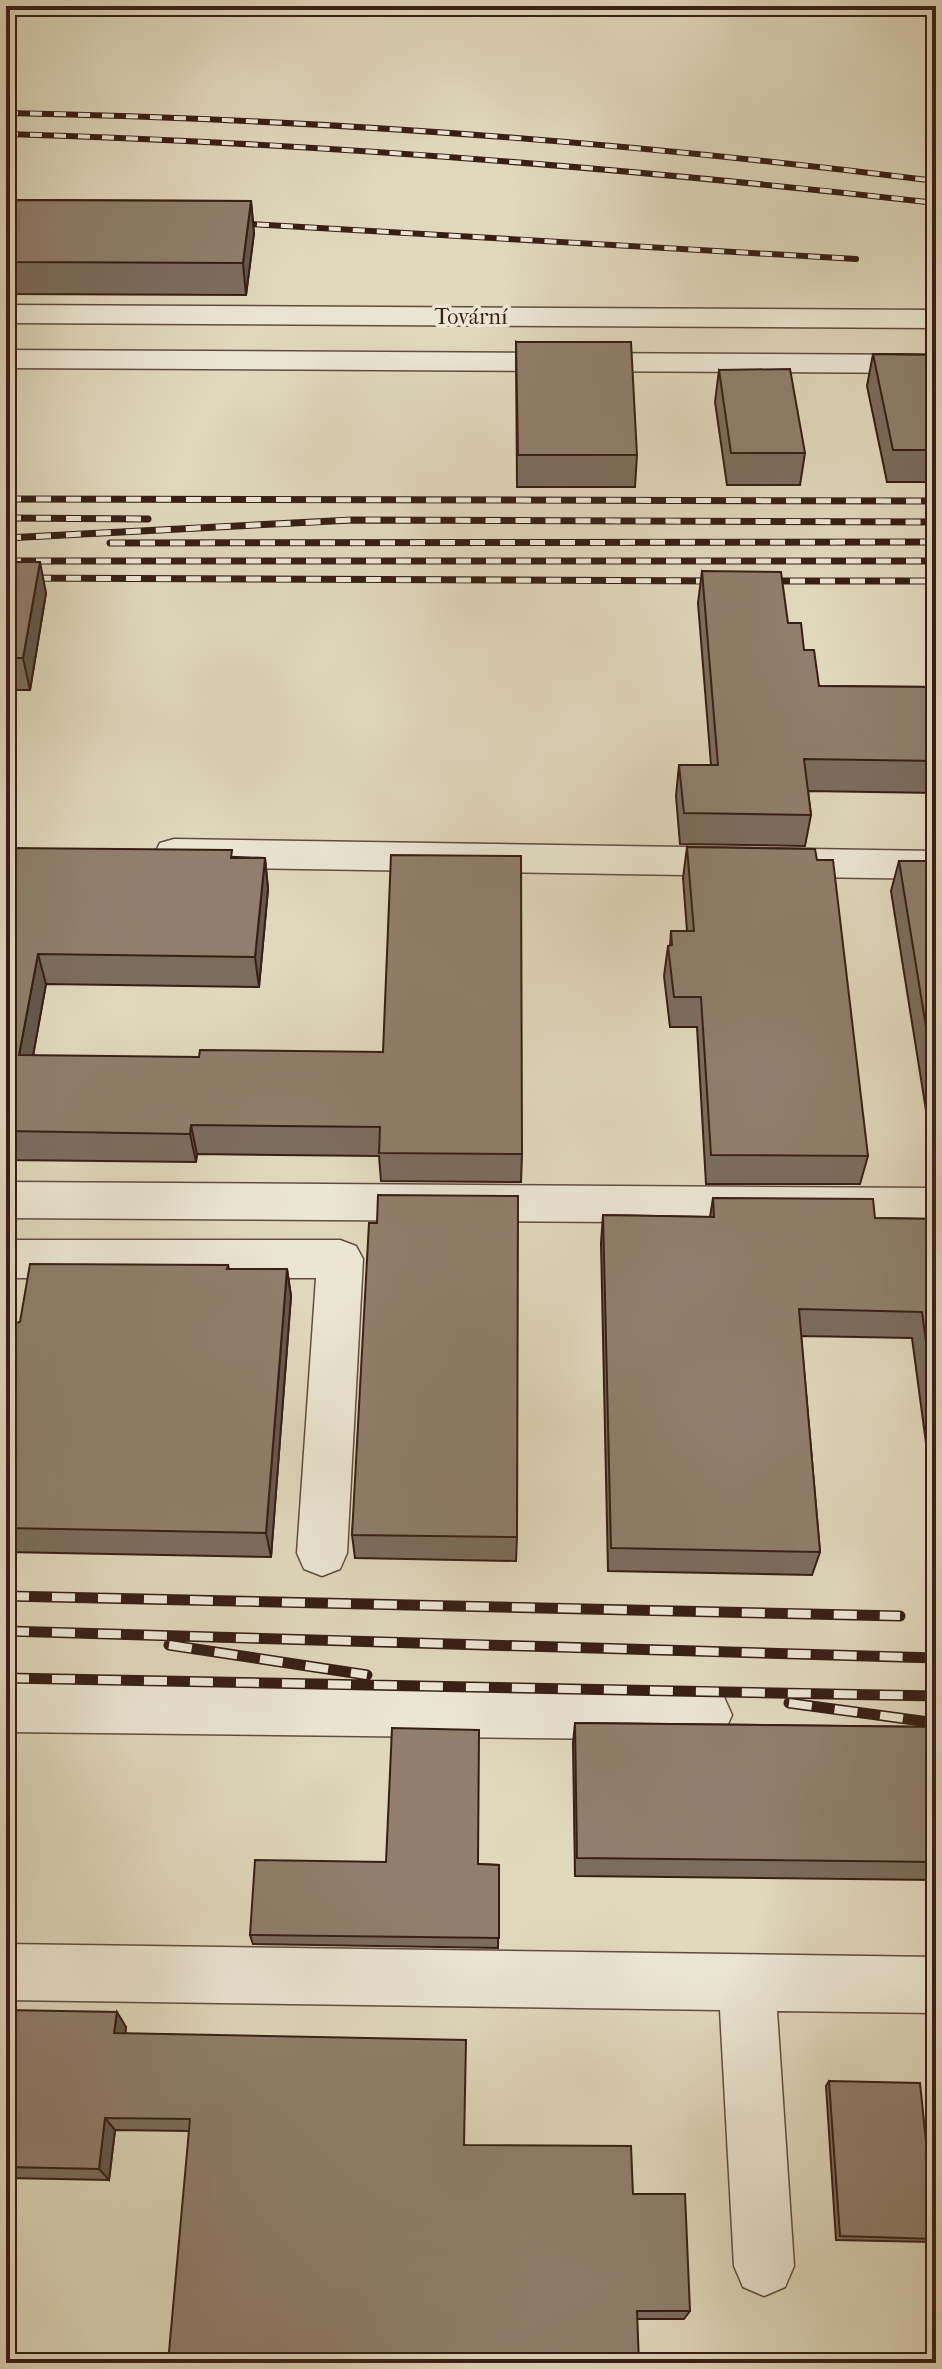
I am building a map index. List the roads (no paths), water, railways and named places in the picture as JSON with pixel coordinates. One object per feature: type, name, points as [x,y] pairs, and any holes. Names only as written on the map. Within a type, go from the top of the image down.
[{"type":"street","name":"Tovární","points":[[6,314],[936,319]]},
{"type":"street","points":[[6,359],[936,364]]},
{"type":"street","points":[[132,853],[936,865]]},
{"type":"street","points":[[6,1200],[936,1206]]},
{"type":"street","points":[[6,1259],[340,1259],[322,1553]]},
{"type":"street","points":[[6,1707],[706,1715]]},
{"type":"street","points":[[6,1972],[936,1985]]},
{"type":"street","points":[[747,1982],[764,2266]]},
{"type":"railway","points":[[6,113],[239,121],[472,135],[704,155],[936,181]]},
{"type":"railway","points":[[6,134],[239,144],[472,159],[936,203]]},
{"type":"railway","points":[[233,223],[856,259]]},
{"type":"railway","points":[[6,499],[936,501]]},
{"type":"railway","points":[[6,518],[148,519]]},
{"type":"railway","points":[[6,538],[352,520],[936,522]]},
{"type":"railway","points":[[110,543],[936,542]]},
{"type":"railway","points":[[6,561],[936,561]]},
{"type":"railway","points":[[6,578],[724,581]]},
{"type":"railway","points":[[760,581],[936,581]]},
{"type":"railway","points":[[6,1596],[900,1616]]},
{"type":"railway","points":[[6,1631],[936,1658]]},
{"type":"railway","points":[[169,1645],[367,1675]]},
{"type":"railway","points":[[6,1678],[936,1696]]},
{"type":"railway","points":[[789,1703],[936,1723]]}]
